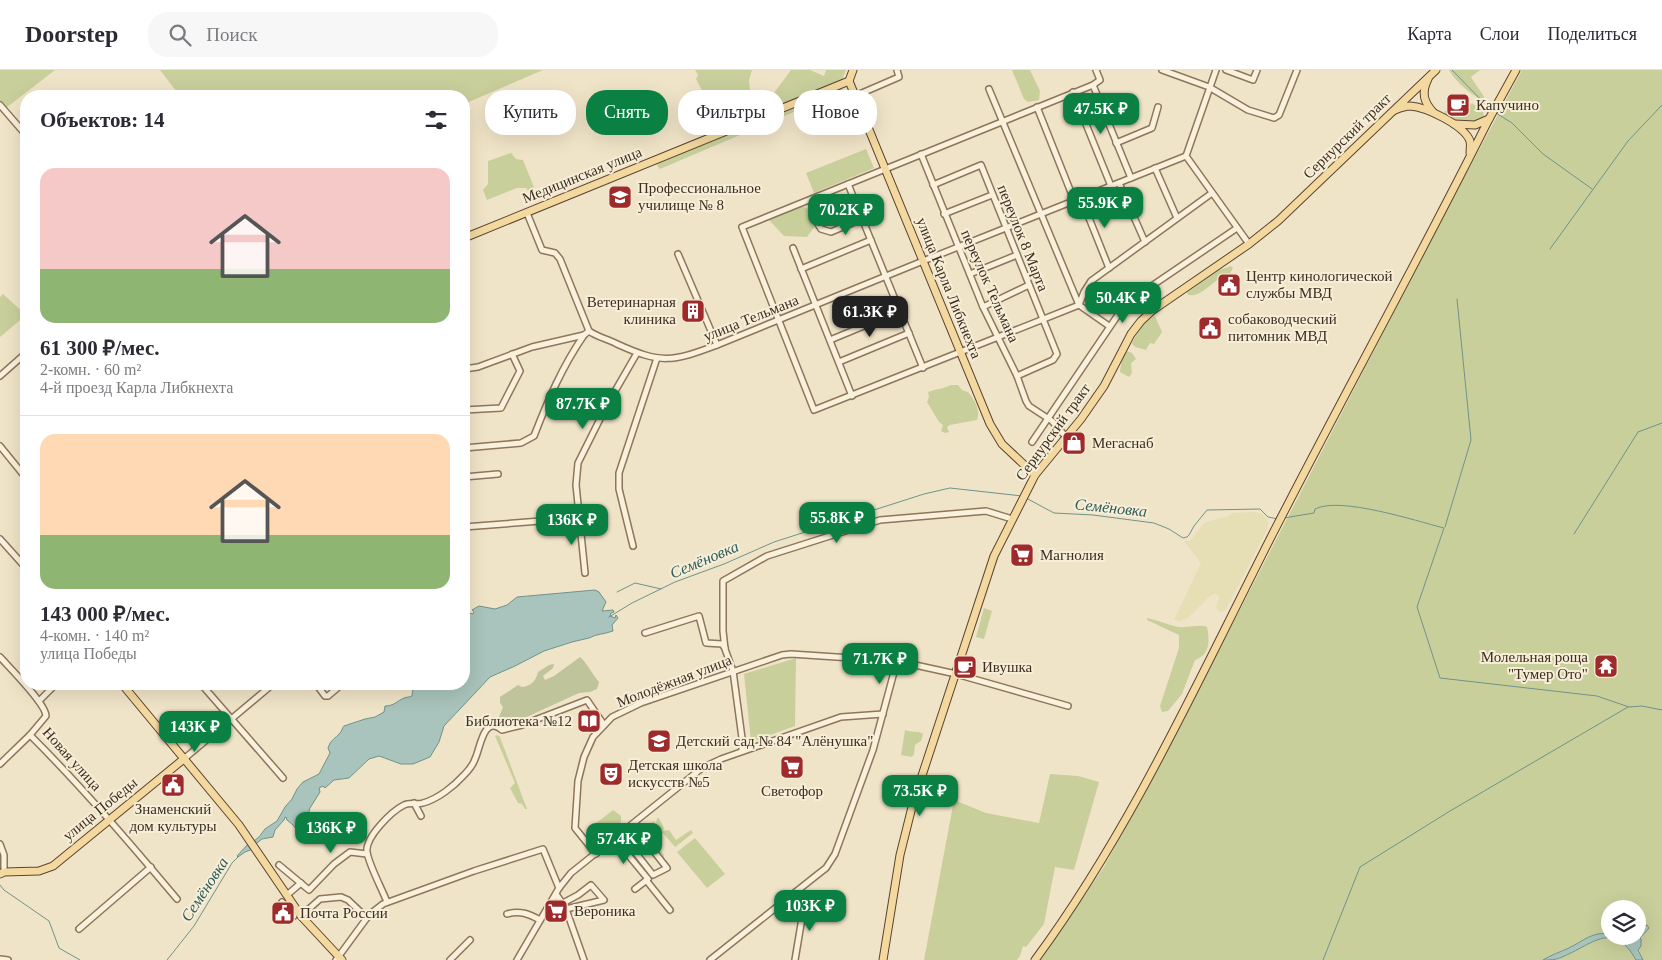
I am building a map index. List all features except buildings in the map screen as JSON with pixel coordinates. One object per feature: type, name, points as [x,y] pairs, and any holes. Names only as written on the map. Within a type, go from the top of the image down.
[{"type":"main road","points":[[849,81],[854,70]]},
{"type":"main road","name":"Сернурский тракт","points":[[883,960],[900,856],[925,762],[994,556],[1034,476],[1082,419],[1104,386],[1131,334],[1141,321],[1278,221],[1436,70]]},
{"type":"main road","points":[[1035,960],[1086,887],[1168,742],[1278,523],[1516,70]]},
{"type":"main road","points":[[1429,77],[1424,88],[1424,96],[1426,103],[1433,112]]},
{"type":"main road","name":"улица Карла Либкнехта","points":[[849,81],[853,90]]},
{"type":"main road","name":"Медицинская улица","points":[[470,236],[849,81]]},
{"type":"main road","points":[[1392,111],[1411,106],[1433,112],[1454,124],[1470,141],[1471,147],[1468,161]]},
{"type":"main road","points":[[1454,124],[1475,125],[1489,119]]},
{"type":"main road","name":"улица Карла Либкнехта","points":[[871,135],[994,434],[1034,476]]},
{"type":"main road","points":[[127,690],[249,838],[298,916],[339,959]]},
{"type":"main road","name":"улица Победы","points":[[2,873],[48,869],[185,758]]},
{"type":"street","points":[[870,90],[899,77],[897,70]]},
{"type":"street","points":[[1096,70],[1100,80],[1093,84],[742,227],[780,319],[814,410],[1079,305],[1088,284],[1212,193]]},
{"type":"street","points":[[1162,70],[1209,87],[1248,110],[1274,118],[1279,115],[1297,70]]},
{"type":"street","points":[[1216,70],[1186,156],[1248,244]]},
{"type":"street","points":[[1226,70],[1254,80],[1257,70]]},
{"type":"street","points":[[1093,84],[1131,178]]},
{"type":"street","points":[[989,89],[1079,305],[1109,326]]},
{"type":"street","points":[[1073,92],[1111,186]]},
{"type":"street","points":[[0,105],[20,128]]},
{"type":"street","points":[[1116,143],[1152,128],[1158,106]]},
{"type":"street","points":[[1037,107],[1074,200]]},
{"type":"street","name":"переулок Тельмана","points":[[921,154],[983,307],[1018,376],[1029,406],[1048,418],[1066,437]]},
{"type":"street","name":"улица Тельмана","points":[[586,333],[637,354],[657,358],[683,358],[1186,156]]},
{"type":"street","name":"переулок 8 Марта","points":[[933,185],[981,166],[1057,354],[1056,357],[1018,376]]},
{"type":"street","points":[[1155,168],[1177,218]]},
{"type":"street","points":[[1119,183],[1145,242]]},
{"type":"street","points":[[848,184],[923,368]]},
{"type":"street","points":[[944,214],[992,194]]},
{"type":"street","points":[[820,196],[814,204],[814,212],[817,224],[821,229],[831,232],[862,219]]},
{"type":"street","points":[[1082,198],[1109,268]]},
{"type":"street","points":[[527,213],[542,250],[555,253],[560,259],[586,333]]},
{"type":"street","points":[[1032,442],[1122,309],[1131,300],[1237,228]]},
{"type":"street","points":[[801,269],[871,240]]},
{"type":"street","points":[[793,248],[852,396]]},
{"type":"street","points":[[678,254],[717,345]]},
{"type":"street","points":[[970,274],[1016,255]]},
{"type":"street","points":[[983,307],[1029,285]]},
{"type":"street","points":[[830,340],[900,311]]},
{"type":"street","points":[[470,368],[586,333]]},
{"type":"street","points":[[470,447],[521,443],[534,436],[551,392],[569,358],[586,333]]},
{"type":"street","points":[[839,362],[909,333]]},
{"type":"street","points":[[470,410],[501,408],[520,371],[512,354]]},
{"type":"street","points":[[585,573],[576,485],[578,463],[607,405],[637,354]]},
{"type":"street","points":[[0,376],[20,358]]},
{"type":"street","points":[[633,546],[619,489],[619,473],[657,358]]},
{"type":"street","points":[[0,446],[20,471]]},
{"type":"street","points":[[470,476],[498,474]]},
{"type":"street","points":[[742,752],[742,738],[733,671],[725,648],[722,631],[723,581],[767,556],[880,520],[986,511],[1012,519]]},
{"type":"street","points":[[470,527],[580,518]]},
{"type":"street","points":[[0,539],[20,561]]},
{"type":"street","points":[[646,633],[700,616],[706,643],[722,644],[725,648]]},
{"type":"street","name":"Молодёжная улица","points":[[596,854],[576,828],[575,817],[578,781],[584,757],[593,737],[612,717],[641,703],[774,658],[791,654],[896,661],[956,674],[1068,706]]},
{"type":"street","points":[[0,657],[20,680]]},
{"type":"street","points":[[710,960],[831,861],[873,750],[896,661]]},
{"type":"street","points":[[29,690],[39,701],[50,690]]},
{"type":"street","points":[[206,690],[283,778]]},
{"type":"street","name":"улица Победы","points":[[185,758],[265,690]]},
{"type":"street","points":[[320,690],[325,696],[328,696],[335,690]]},
{"type":"street","points":[[387,902],[367,854],[369,841],[381,826],[401,807],[407,804],[423,803],[457,783],[476,759],[481,738],[486,730],[493,726],[498,726],[502,730],[522,725],[587,700],[604,725]]},
{"type":"street","name":"Новая улица","points":[[39,701],[46,711],[46,716],[30,735],[66,770],[177,898]]},
{"type":"street","points":[[516,960],[571,873],[616,839],[702,768],[716,761],[840,717],[883,714]]},
{"type":"street","points":[[0,764],[30,735]]},
{"type":"street","points":[[414,804],[421,816]]},
{"type":"street","points":[[633,825],[666,868],[649,878],[636,889]]},
{"type":"street","points":[[621,834],[670,910]]},
{"type":"street","points":[[616,839],[649,878]]},
{"type":"street","points":[[0,844],[4,855],[2,873]]},
{"type":"street","points":[[339,959],[367,918],[387,902],[543,849],[584,960]]},
{"type":"street","points":[[279,865],[309,890],[334,864],[350,852],[367,854]]},
{"type":"street","points":[[79,929],[151,867]]},
{"type":"street","points":[[287,896],[301,883]]},
{"type":"street","points":[[563,903],[578,895],[591,884],[604,900],[566,909]]},
{"type":"street","points":[[282,902],[298,916],[320,900],[341,897],[348,900],[367,918]]},
{"type":"street","points":[[795,960],[805,900]]},
{"type":"street","points":[[507,914],[521,912],[540,920]]},
{"type":"street","points":[[450,960],[470,940]]},
{"type":"street","points":[[0,959],[8,960]]},
{"type":"shaded area","points":[[1256,512],[1262,514],[1268,521],[1268,528],[1226,609],[1223,612],[1219,612],[1216,607],[1219,597],[1215,593],[1188,618],[1180,621],[1174,620],[1201,563],[1184,541],[1190,541],[1204,523],[1229,516],[1232,513]]},
{"type":"green space","points":[[0,70],[55,70],[29,90],[20,90],[20,97],[6,108],[0,101]]},
{"type":"green space","points":[[160,70],[543,70],[497,90],[485,90],[485,95],[470,101],[470,90],[175,90]]},
{"type":"green space","points":[[695,70],[752,70],[749,80],[750,90],[702,90],[696,79],[698,75]]},
{"type":"green space","points":[[791,70],[810,70],[824,76],[826,70],[846,70],[842,80],[817,90],[794,90],[794,99],[784,103],[784,90],[776,90]]},
{"type":"green space","points":[[1012,70],[1030,70],[1040,91],[1039,100],[1028,102],[1024,99]]},
{"type":"green space","points":[[1449,70],[1480,70],[1471,77],[1485,101],[1465,88]]},
{"type":"green space","points":[[1522,70],[1662,70],[1662,960],[1643,960],[1640,953],[1639,945],[1646,945],[1646,900],[1601,900],[1601,934],[1543,960],[1040,960],[1104,867],[1174,737],[1454,196]]},
{"type":"green space","points":[[1472,103],[1483,112],[1484,116],[1477,122],[1458,121],[1444,114],[1450,106],[1460,115]]},
{"type":"green space","points":[[794,108],[794,112],[784,116],[784,112]]},
{"type":"green space","points":[[728,135],[740,135],[660,169],[657,164]]},
{"type":"green space","points":[[866,149],[874,168],[814,193],[806,173]]},
{"type":"green space","points":[[511,153],[516,159],[523,160],[536,192],[530,193],[526,188],[517,188],[487,200],[483,190],[488,184],[488,161]]},
{"type":"green space","points":[[802,206],[810,210],[815,226],[807,237],[784,236],[769,220]]},
{"type":"green space","points":[[1231,266],[1233,268],[1228,277],[1224,275],[1202,292],[1188,295],[1187,292],[1219,270]]},
{"type":"green space","points":[[3,294],[20,310],[20,320],[0,337],[0,297]]},
{"type":"green space","points":[[1155,316],[1162,332],[1154,344],[1150,343],[1146,350],[1135,347],[1132,344],[1138,332],[1148,320]]},
{"type":"green space","points":[[1127,351],[1132,353],[1136,359],[1131,363],[1132,373],[1129,377],[1120,372],[1122,356]]},
{"type":"green space","points":[[951,385],[958,385],[962,390],[968,392],[976,405],[978,416],[977,420],[950,425],[947,427],[949,432],[945,433],[941,431],[943,425],[939,422],[927,402],[928,392]]},
{"type":"green space","points":[[984,608],[992,611],[984,639],[976,637]]},
{"type":"green space","points":[[1147,618],[1178,627],[1207,627],[1208,647],[1204,655],[1195,660],[1182,694],[1168,711],[1162,712],[1160,706],[1179,648],[1179,635],[1147,620]]},
{"type":"green space","points":[[580,657],[599,682],[597,689],[579,693],[505,727],[500,726],[499,717],[503,707],[500,703],[500,697],[518,685],[522,687],[530,684],[536,678],[538,672],[549,665],[554,664],[553,668],[543,676],[545,680],[554,676]]},
{"type":"green space","points":[[796,658],[795,726],[751,742],[744,674]]},
{"type":"green space","points":[[905,730],[923,734],[921,741],[915,745],[912,757],[901,755]]},
{"type":"green space","points":[[495,736],[500,737],[527,809],[518,803],[510,788],[515,783]]},
{"type":"green space","points":[[1050,774],[1078,776],[1099,782],[1074,870],[1055,867],[1044,924],[1026,947],[1023,946],[1017,960],[924,960],[954,800],[986,813],[1039,823]]},
{"type":"green space","points":[[613,810],[621,816],[621,822],[602,838],[597,838],[590,828]]},
{"type":"green space","points":[[657,818],[659,818],[664,828],[663,831],[669,830],[676,840],[691,830],[693,833],[675,847],[663,833],[652,839],[664,855],[662,859],[638,829],[654,821],[656,824]]},
{"type":"green space","points":[[695,838],[725,874],[707,888],[677,852]]},
{"type":"green space","points":[[1601,939],[1601,945],[1624,945],[1636,960],[1551,960],[1557,959],[1593,941]]},
{"type":"water","points":[[595,590],[599,592],[606,602],[602,611],[613,610],[614,612],[610,616],[615,618],[616,615],[618,618],[612,625],[613,631],[544,651],[490,677],[444,726],[439,742],[430,757],[413,764],[401,764],[379,756],[369,759],[349,778],[334,780],[325,788],[323,786],[319,788],[320,792],[310,808],[306,821],[303,819],[300,821],[299,829],[296,829],[285,817],[275,830],[273,837],[262,839],[252,847],[253,849],[237,856],[249,843],[259,837],[265,829],[277,821],[303,782],[319,774],[330,753],[329,745],[344,726],[375,717],[384,712],[385,706],[412,696],[413,690],[470,690],[470,613],[473,614],[472,610],[479,606],[495,609],[507,605],[517,597]]},
{"type":"water","points":[[1601,934],[1601,939],[1560,958],[1543,960],[1588,937]]},
{"type":"water","points":[[1624,945],[1641,945],[1638,950],[1643,960],[1636,960]]},
{"type":"waterway","points":[[1452,70],[1490,109]]},
{"type":"waterway","points":[[1550,249],[1628,141],[1662,105]]},
{"type":"waterway","points":[[1496,113],[1512,123],[1543,154],[1592,189]]},
{"type":"waterway","points":[[1445,527],[1471,440],[1457,299]]},
{"type":"waterway","points":[[1574,534],[1638,432],[1662,423]]},
{"type":"waterway","name":"Семёновка","points":[[609,617],[632,603],[675,582],[724,564],[774,542],[924,494],[950,488],[1022,496]]},
{"type":"waterway","name":"Семёновка","points":[[1026,498],[1054,513],[1093,515],[1154,523],[1169,529],[1183,538],[1189,535],[1207,510],[1260,509],[1268,517],[1278,519]]},
{"type":"waterway","name":"Семёновка","points":[[1284,518],[1314,513],[1315,509],[1327,506],[1359,507],[1444,528],[1417,607],[1440,678],[1597,696],[1629,707],[1642,706],[1662,710]]},
{"type":"waterway","points":[[617,592],[635,583],[661,589]]},
{"type":"waterway","points":[[1323,960],[1360,867],[1450,811],[1628,707]]},
{"type":"waterway","name":"Семёновка","points":[[167,960],[194,926],[232,863],[239,856]]},
{"type":"waterway","name":"Семёновка","points":[[0,885],[4,890],[49,921],[59,948],[80,960]]},
{"type":"place","name":"Капучино","points":[[1458,105]]},
{"type":"place","name":"Профессиональное училище № 8","points":[[620,197]]},
{"type":"place","name":"Центр кинологической службы МВД","points":[[1229,285]]},
{"type":"place","name":"Ветеринарная клиника","points":[[693,311]]},
{"type":"place","name":"собаководческий питомник МВД","points":[[1210,328]]},
{"type":"place","name":"Мегаснаб","points":[[1074,443]]},
{"type":"place","name":"Магнолия","points":[[1022,555]]},
{"type":"place","name":"Молельная роща \"Тумер Ото\"","points":[[1606,666]]},
{"type":"place","name":"Ивушка","points":[[965,667]]},
{"type":"place","name":"Библиотека №12","points":[[589,721]]},
{"type":"place","name":"Детский сад № 84 \"Алёнушка\"","points":[[659,741]]},
{"type":"place","name":"Светофор","points":[[792,767]]},
{"type":"place","name":"Детская школа искусств №5","points":[[611,774]]},
{"type":"place","name":"Знаменский дом культуры","points":[[173,785]]},
{"type":"place","name":"Вероника","points":[[556,911]]},
{"type":"place","name":"Почта России","points":[[283,913]]}]
